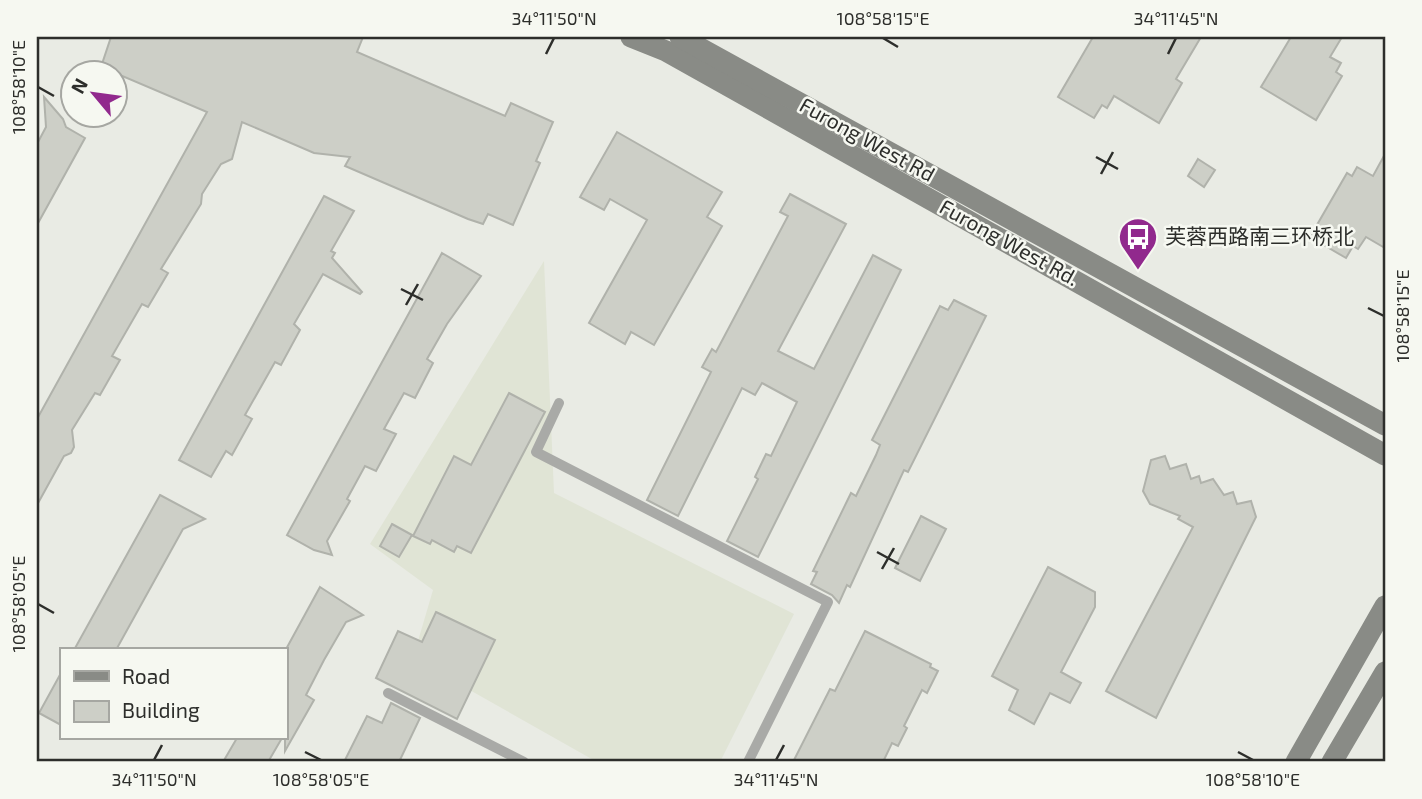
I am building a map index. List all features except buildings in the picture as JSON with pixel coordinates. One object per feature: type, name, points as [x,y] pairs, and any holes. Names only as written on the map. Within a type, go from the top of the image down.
[{"type":"main road","name":"Furong West Rd.","points":[[631,37],[678,57],[1385,455]]},
{"type":"main road","name":"Furong West Rd","points":[[680,37],[1385,425]]},
{"type":"main road","points":[[1296,762],[1385,606]]},
{"type":"main road","points":[[1332,762],[1385,672]]},
{"type":"lane","points":[[559,403],[536,452],[828,602],[748,762]]},
{"type":"lane","points":[[388,693],[524,762]]},
{"type":"shaded area","points":[[544,261],[554,493],[794,614],[720,762],[597,762],[413,658],[433,590],[370,544]]},
{"type":"place","name":"芙蓉西路南三环桥北","points":[[1138,271]]}]
